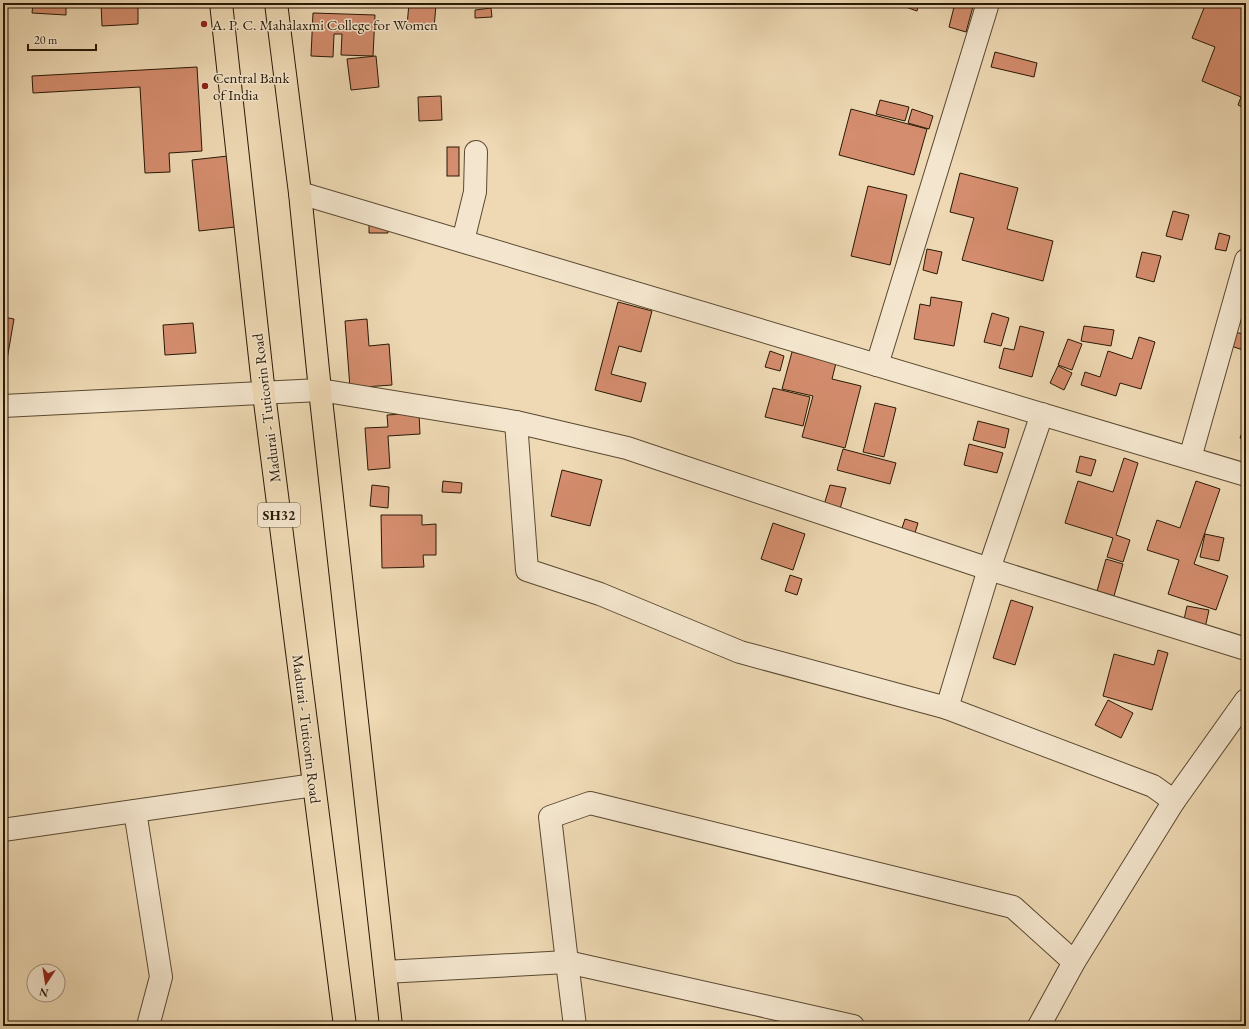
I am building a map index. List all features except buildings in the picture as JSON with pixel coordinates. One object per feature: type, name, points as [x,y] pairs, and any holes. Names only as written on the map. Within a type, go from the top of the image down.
[{"type":"main road","name":"Madurai - Tuticorin Road","points":[[221,3],[264,394],[345,1026]]},
{"type":"main road","points":[[276,3],[300,193],[320,390],[391,1026]]},
{"type":"street","points":[[877,365],[988,3]]},
{"type":"street","points":[[463,241],[475,192],[476,152]]},
{"type":"street","points":[[300,193],[1246,475]]},
{"type":"street","points":[[1190,458],[1246,260]]},
{"type":"street","points":[[3,406],[320,390],[516,422],[627,448],[989,569],[1246,649]]},
{"type":"street","points":[[947,708],[989,569],[1042,414]]},
{"type":"street","points":[[516,422],[527,570],[600,594],[740,652],[947,708],[1153,786],[1174,801]]},
{"type":"street","points":[[1039,1026],[1074,962],[1174,801],[1246,700]]},
{"type":"street","points":[[3,830],[314,785]]},
{"type":"street","points":[[575,1026],[550,817],[590,803],[1013,907],[1074,962]]},
{"type":"street","points":[[135,811],[161,977],[148,1026]]},
{"type":"street","points":[[385,972],[567,962],[853,1026]]},
{"type":"place","name":"A. P. C. Mahalaxmi College for Women","points":[[204,24]]},
{"type":"place","name":"Central Bank of India","points":[[205,86]]}]
